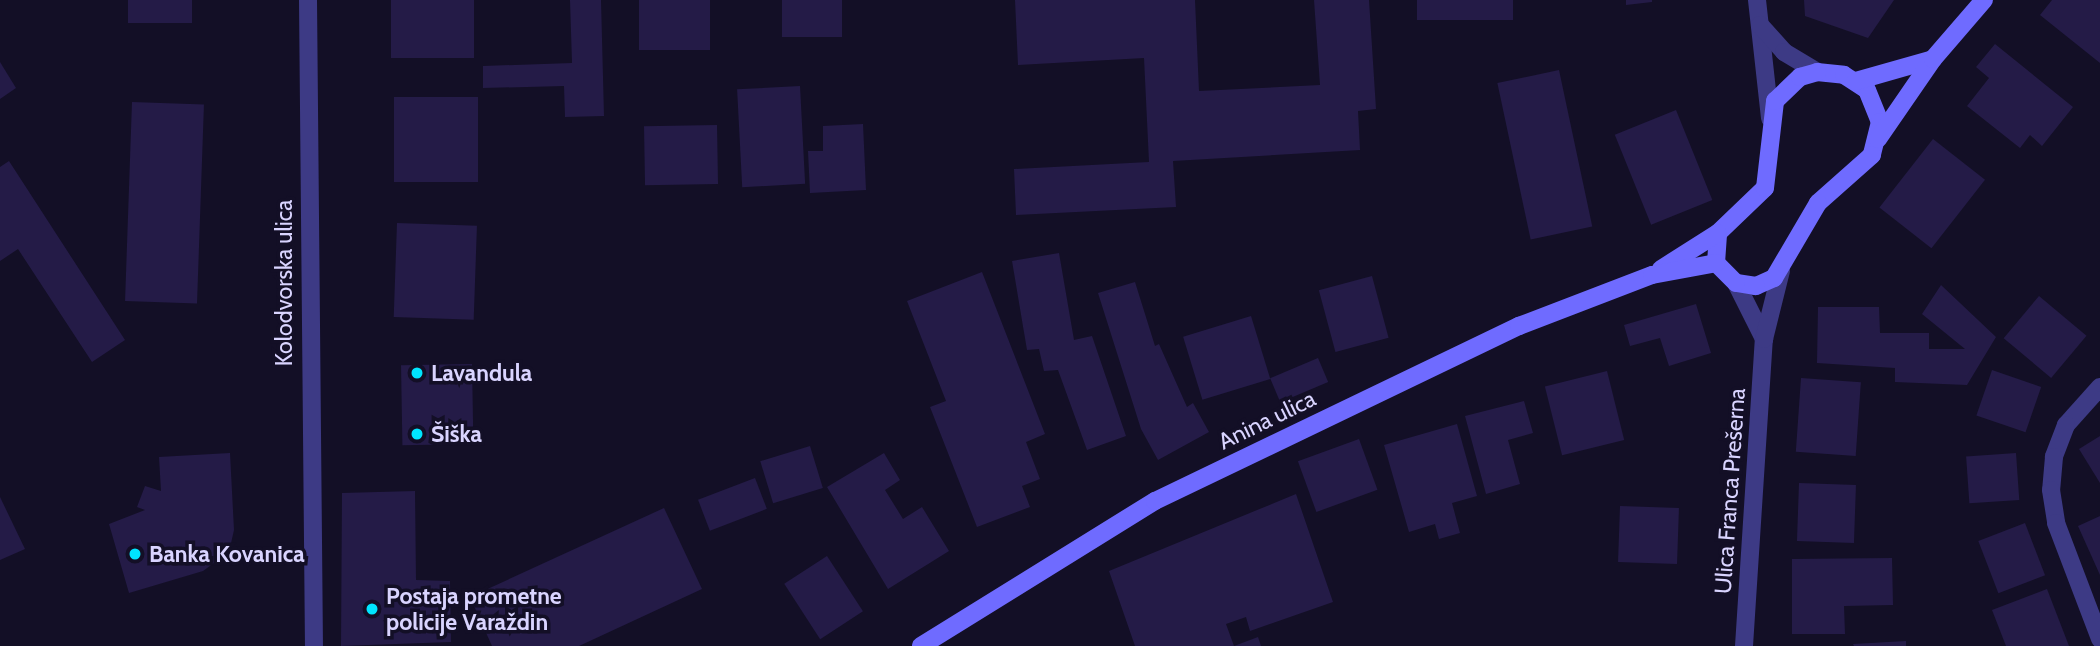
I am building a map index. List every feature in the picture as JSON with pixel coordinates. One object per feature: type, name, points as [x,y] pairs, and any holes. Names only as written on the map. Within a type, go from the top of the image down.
[{"type":"main road","points":[[1718,233],[1716,263],[1736,283],[1766,283],[1781,271],[1799,230],[1818,203],[1859,170],[1872,155],[1878,139],[1933,58],[1984,0]]},
{"type":"main road","points":[[1856,81],[1933,58]]},
{"type":"main road","points":[[1770,118],[1786,87],[1817,72],[1844,75],[1856,81],[1876,105],[1878,139]]},
{"type":"main road","name":"Anina ulica","points":[[1652,275],[1718,233],[1765,188],[1771,166],[1770,118]]},
{"type":"main road","name":"Anina ulica","points":[[921,646],[1155,501],[1519,326],[1652,275],[1716,263]]},
{"type":"street","name":"Kolodvorska ulica","points":[[308,0],[310,566],[314,646]]},
{"type":"street","points":[[1757,0],[1770,118]]},
{"type":"street","points":[[1760,25],[1784,52],[1817,72]]},
{"type":"street","name":"Ulica Franca Prešerna","points":[[1744,646],[1764,339],[1781,271]]},
{"type":"street","points":[[1736,283],[1764,339]]},
{"type":"street","points":[[2100,387],[2066,425],[2053,457],[2051,490],[2056,523],[2100,639]]},
{"type":"building","points":[[128,0],[192,0],[192,23],[128,23]]},
{"type":"building","points":[[391,0],[474,0],[474,58],[391,58]]},
{"type":"building","points":[[570,0],[601,0],[604,116],[565,117],[564,86],[483,88],[483,66],[572,63]]},
{"type":"building","points":[[639,0],[710,0],[710,50],[639,50]]},
{"type":"building","points":[[782,0],[842,0],[842,37],[782,37]]},
{"type":"building","points":[[1015,0],[1195,0],[1199,91],[1320,85],[1314,0],[1369,0],[1376,109],[1358,111],[1360,150],[1173,161],[1176,207],[1016,215],[1014,169],[1149,162],[1144,58],[1018,65]]},
{"type":"building","points":[[1417,0],[1513,0],[1513,20],[1417,20]]},
{"type":"building","points":[[1626,0],[1652,0],[1652,2],[1626,5]]},
{"type":"building","points":[[1804,0],[1894,0],[1868,38],[1805,16]]},
{"type":"building","points":[[2052,0],[2100,0],[2100,63],[2040,15]]},
{"type":"building","points":[[1995,44],[2073,107],[2042,146],[2030,135],[2020,148],[1967,106],[1989,78],[1976,67]]},
{"type":"building","points":[[0,62],[16,88],[0,99]]},
{"type":"building","points":[[1559,70],[1592,227],[1531,240],[1497,83]]},
{"type":"building","points":[[800,86],[805,184],[742,187],[737,89]]},
{"type":"building","points":[[394,97],[478,97],[478,182],[394,182]]},
{"type":"building","points":[[132,102],[204,105],[197,303],[125,301]]},
{"type":"building","points":[[1676,110],[1712,200],[1651,225],[1615,135]]},
{"type":"building","points":[[863,124],[866,190],[810,193],[808,151],[823,151],[823,126]]},
{"type":"building","points":[[717,125],[718,184],[645,185],[644,126]]},
{"type":"building","points":[[1933,139],[1985,180],[1931,248],[1879,208]]},
{"type":"building","points":[[9,161],[125,340],[92,362],[18,249],[0,261],[0,167]]},
{"type":"building","points":[[397,223],[477,226],[474,320],[394,317]]},
{"type":"building","points":[[1059,253],[1074,340],[1092,336],[1126,436],[1087,450],[1058,370],[1044,371],[1039,349],[1027,350],[1012,261]]},
{"type":"building","points":[[982,272],[1045,434],[1026,442],[1040,479],[1022,486],[1030,507],[977,527],[930,407],[946,401],[907,301]]},
{"type":"building","points":[[1372,276],[1389,338],[1335,352],[1319,290]]},
{"type":"building","points":[[1135,282],[1155,346],[1159,344],[1187,407],[1193,403],[1209,432],[1158,460],[1141,429],[1098,293]]},
{"type":"building","points":[[1941,285],[1996,337],[1967,385],[1895,382],[1895,368],[1817,363],[1818,307],[1879,307],[1880,333],[1929,333],[1929,349],[1965,349],[1922,314]]},
{"type":"building","points":[[2039,296],[2086,336],[2051,378],[2004,338]]},
{"type":"building","points":[[1696,304],[1711,353],[1669,366],[1660,338],[1630,346],[1624,325]]},
{"type":"building","points":[[1251,316],[1270,379],[1202,400],[1183,337]]},
{"type":"building","points":[[1318,358],[1328,382],[1280,402],[1270,378]]},
{"type":"building","points":[[472,364],[473,444],[402,445],[401,365]]},
{"type":"building","points":[[1992,370],[2041,387],[2026,432],[1976,415]]},
{"type":"building","points":[[1607,371],[1624,440],[1562,455],[1545,386]]},
{"type":"building","points":[[1801,378],[1861,382],[1856,456],[1796,452]]},
{"type":"building","points":[[1524,401],[1533,433],[1508,440],[1520,484],[1486,494],[1465,416]]},
{"type":"building","points":[[1457,424],[1477,496],[1452,503],[1460,533],[1439,539],[1435,524],[1409,532],[1384,445]]},
{"type":"building","points":[[2100,436],[2100,483],[2079,449]]},
{"type":"building","points":[[1359,439],[1377,490],[1316,512],[1298,461]]},
{"type":"building","points":[[810,446],[823,488],[773,503],[760,461]]},
{"type":"building","points":[[230,453],[234,530],[229,552],[203,571],[129,593],[109,524],[145,510],[137,507],[145,486],[161,491],[159,457]]},
{"type":"building","points":[[884,453],[900,480],[885,490],[903,519],[922,507],[949,551],[888,589],[827,487]]},
{"type":"building","points":[[2016,453],[2019,500],[1969,503],[1966,456]]},
{"type":"building","points":[[755,478],[767,509],[710,531],[698,500]]},
{"type":"building","points":[[1799,483],[1856,485],[1854,543],[1797,541]]},
{"type":"building","points":[[415,491],[416,580],[450,581],[451,642],[341,646],[342,493]]},
{"type":"building","points":[[1296,494],[1333,602],[1250,631],[1246,617],[1226,624],[1234,646],[1135,646],[1109,571]]},
{"type":"building","points":[[0,497],[25,549],[0,560]]},
{"type":"building","points":[[1620,506],[1679,508],[1677,564],[1618,562]]},
{"type":"building","points":[[664,508],[702,589],[579,646],[492,646],[470,597]]},
{"type":"building","points":[[2100,516],[2100,575],[2078,526]]},
{"type":"building","points":[[2025,523],[2045,575],[1998,593],[1978,541]]},
{"type":"building","points":[[827,556],[863,611],[820,639],[784,584]]},
{"type":"building","points":[[1892,558],[1893,605],[1844,606],[1845,634],[1792,634],[1792,559]]},
{"type":"building","points":[[2047,589],[2069,646],[2006,646],[1992,610]]},
{"type":"building","points":[[1258,637],[1261,646],[1234,646]]},
{"type":"building","points":[[1906,641],[1906,646],[1853,644]]},
{"type":"place","name":"Lavandula","points":[[417,373]]},
{"type":"place","name":"Šiška","points":[[417,434]]},
{"type":"place","name":"Banka Kovanica","points":[[135,554]]},
{"type":"place","name":"Postaja prometne policije Varaždin","points":[[372,609]]}]
